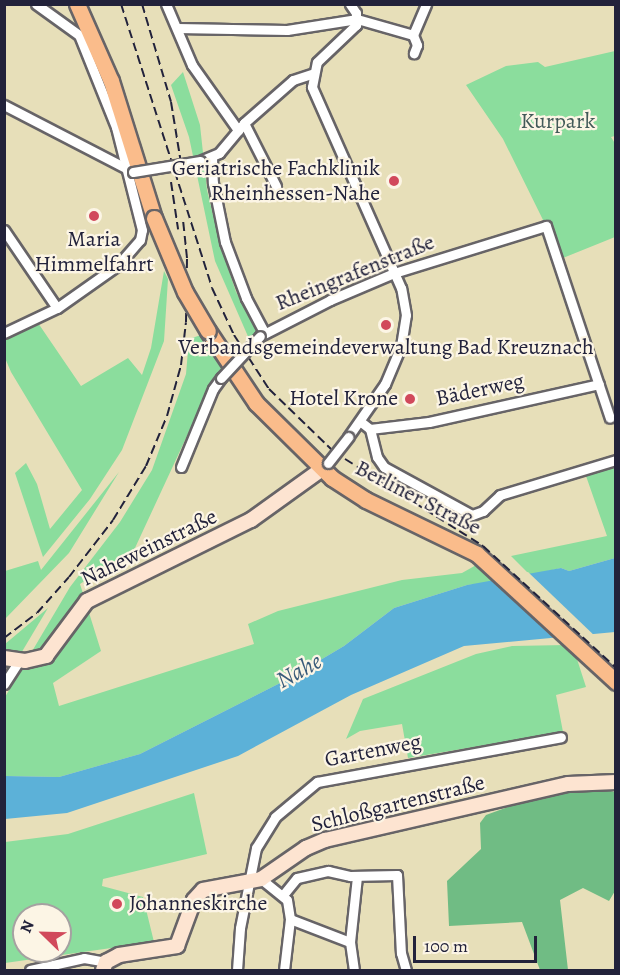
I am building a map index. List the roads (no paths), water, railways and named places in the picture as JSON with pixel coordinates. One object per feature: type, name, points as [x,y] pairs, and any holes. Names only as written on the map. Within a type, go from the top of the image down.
[{"type":"main road","points":[[77,4],[111,81],[154,218],[185,291],[208,331],[256,403],[325,466]]},
{"type":"main road","name":"Berliner Straße","points":[[325,466],[366,500],[463,546],[493,567],[611,677]]},
{"type":"main road","name":"Naheweinstraße","points":[[4,658],[19,661],[39,659],[51,652],[87,601],[251,520],[325,466]]},
{"type":"main road","name":"Schloßgartenstraße","points":[[105,966],[118,955],[175,948],[199,893],[212,886],[255,880],[306,848],[348,833],[444,816],[568,784],[615,782]]},
{"type":"street","points":[[4,333],[57,308],[118,266],[140,240],[142,230],[131,171],[105,95],[79,35],[36,4]]},
{"type":"street","points":[[166,4],[192,65],[241,126],[276,186]]},
{"type":"street","points":[[4,105],[131,171],[212,158],[241,126],[293,80],[312,74],[324,56],[352,31],[357,19],[350,4]]},
{"type":"street","points":[[414,53],[417,45],[413,35],[426,4]]},
{"type":"street","points":[[177,28],[287,30],[357,19],[413,35]]},
{"type":"street","name":"Berliner Straße","points":[[312,74],[315,95],[394,273],[405,305],[404,334],[385,384],[361,422],[325,466]]},
{"type":"street","points":[[212,158],[213,183],[225,242],[262,334]]},
{"type":"street","name":"Rheingrafenstraße","points":[[182,467],[213,389],[262,334],[394,273],[546,226],[599,384]]},
{"type":"street","points":[[4,230],[57,308]]},
{"type":"street","points":[[599,384],[610,418]]},
{"type":"street","name":"Bäderweg","points":[[370,429],[429,422],[599,384]]},
{"type":"street","points":[[361,422],[370,429],[376,457],[384,467],[472,515],[483,511],[500,495],[615,460]]},
{"type":"street","points":[[4,684],[19,661]]},
{"type":"street","name":"Gartenweg","points":[[237,970],[240,928],[255,880],[265,829],[317,782],[561,737]]},
{"type":"street","points":[[284,895],[299,877],[332,871],[357,876],[393,874],[400,880],[401,953],[406,970]]},
{"type":"street","points":[[354,970],[350,942],[357,876]]},
{"type":"street","points":[[255,880],[284,895],[290,919],[284,970]]},
{"type":"street","points":[[290,919],[350,942]]},
{"type":"street","points":[[33,970],[84,958],[105,966]]},
{"type":"water","points":[[615,558],[615,632],[464,646],[351,695],[238,756],[67,813],[5,819],[5,776],[59,777],[140,754],[290,678],[344,646],[394,608],[467,585],[561,568],[569,571]]},
{"type":"railway","points":[[121,4],[212,288],[234,335],[269,389],[334,452],[483,546],[616,668]]},
{"type":"railway","points":[[142,4],[171,102],[183,175]]},
{"type":"railway","points":[[171,182],[178,229]]},
{"type":"railway","points":[[4,638],[37,613],[69,577],[113,520],[146,466],[167,416],[181,365],[186,322],[187,258],[183,220]]},
{"type":"place","name":"Geriatrische Fachklinik Rheinhessen-Nahe","points":[[394,181]]},
{"type":"place","name":"Maria Himmelfahrt","points":[[94,216]]},
{"type":"place","name":"Verbandsgemeindeverwaltung Bad Kreuznach","points":[[386,325]]},
{"type":"place","name":"Hotel Krone","points":[[410,399]]},
{"type":"place","name":"Johanneskirche","points":[[117,904]]},
{"type":"park label","name":"Kurpark","points":[[558,122]]},
{"type":"water label","name":"Nahe","points":[[299,671]]}]
